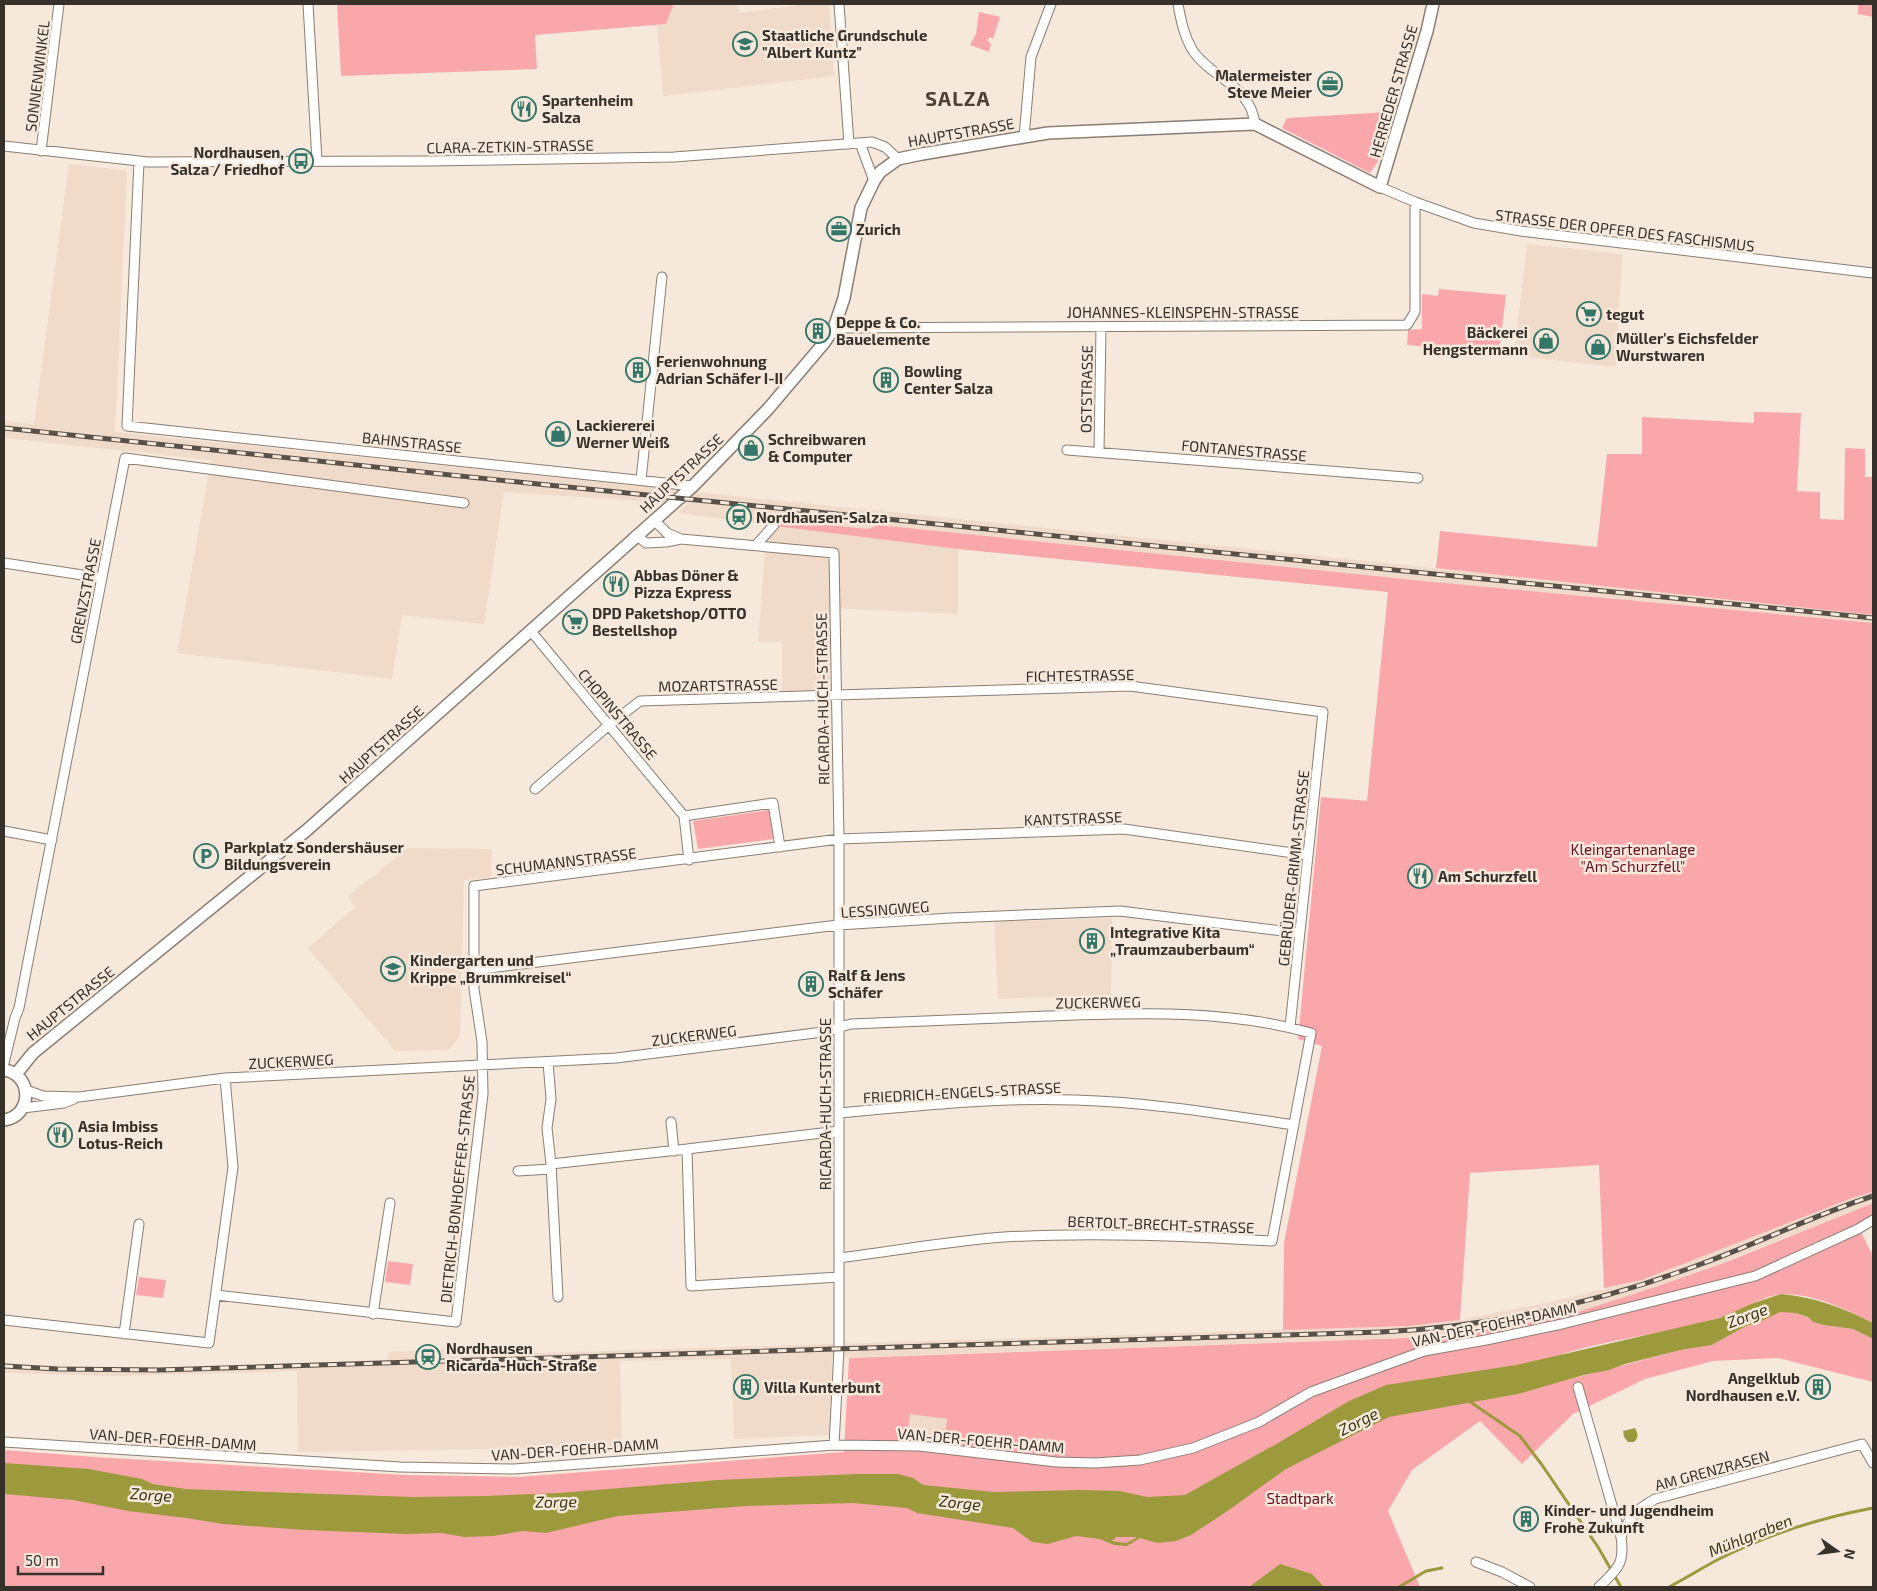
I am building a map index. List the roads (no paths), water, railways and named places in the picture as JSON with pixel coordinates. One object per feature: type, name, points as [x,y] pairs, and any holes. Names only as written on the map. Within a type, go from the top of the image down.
[{"type":"street","name":"SONNENWINKEL","points":[[42,151],[59,4]]},
{"type":"street","points":[[308,4],[317,162]]},
{"type":"street","points":[[839,4],[849,144]]},
{"type":"street","points":[[1024,137],[1031,57],[1051,4]]},
{"type":"street","points":[[1178,4],[1182,29],[1194,52],[1204,64],[1238,90],[1250,105],[1255,124]]},
{"type":"street","name":"HERREDER STRASSE","points":[[1380,186],[1427,30],[1432,4]]},
{"type":"street","name":"HAUPTSTRASSE","points":[[16,1074],[33,1053],[307,830],[693,486],[768,409],[800,373],[834,328],[844,298],[861,208],[880,172],[898,159],[1048,133],[1255,124],[1380,186]]},
{"type":"street","name":"CLARA-ZETKIN-STRASSE","points":[[4,146],[139,162],[317,162],[674,157],[872,142],[881,144],[898,159]]},
{"type":"street","points":[[860,143],[874,181]]},
{"type":"street","name":"BAHNSTRASSE","points":[[139,162],[127,426],[693,486]]},
{"type":"street","name":"STRASSE DER OPFER DES FASCHISMUS","points":[[1380,186],[1415,202],[1474,223],[1522,231],[1873,273]]},
{"type":"street","name":"JOHANNES-KLEINSPEHN-STRASSE","points":[[834,328],[1407,325],[1415,312],[1415,202]]},
{"type":"street","points":[[641,480],[662,277]]},
{"type":"street","name":"OSTSTRASSE","points":[[1099,452],[1101,327]]},
{"type":"street","name":"FONTANESTRASSE","points":[[1067,450],[1418,478]]},
{"type":"street","name":"GRENZSTRASSE","points":[[4,1063],[19,1008],[125,458],[464,503]]},
{"type":"street","points":[[654,520],[667,533],[681,539]]},
{"type":"street","points":[[636,535],[646,543],[681,539],[756,545],[774,525]]},
{"type":"street","name":"RICARDA-HUCH-STRASSE","points":[[756,545],[834,552],[839,1113],[839,1349],[834,1445]]},
{"type":"street","points":[[4,563],[102,578]]},
{"type":"street","name":"CHOPINSTRASSE","points":[[530,630],[684,816]]},
{"type":"street","name":"FICHTESTRASSE","points":[[835,696],[1130,686],[1324,712]]},
{"type":"street","name":"MOZARTSTRASSE","points":[[535,789],[609,725],[640,701],[835,696]]},
{"type":"street","name":"GEBRÜDER-GRIMM-STRASSE","points":[[1290,1027],[1307,855],[1324,712]]},
{"type":"street","points":[[689,860],[684,816],[773,803],[780,847]]},
{"type":"street","name":"KANTSTRASSE","points":[[838,839],[1124,829],[1307,855]]},
{"type":"street","points":[[4,831],[52,840]]},
{"type":"street","name":"SCHUMANNSTRASSE","points":[[483,1066],[473,970],[474,886],[689,860],[838,839]]},
{"type":"street","name":"LESSINGWEG","points":[[473,970],[838,925],[951,918],[1120,911],[1299,934]]},
{"type":"street","name":"ZUCKERWEG","points":[[26,1090],[43,1096],[79,1097],[225,1078],[616,1058],[823,1032],[851,1024],[1108,1014],[1235,1018],[1290,1027],[1311,1033]]},
{"type":"street","name":"BERTOLT-BRECHT-STRASSE","points":[[839,1258],[983,1239],[1073,1234],[1143,1234],[1272,1241],[1311,1033]]},
{"type":"street","points":[[548,1062],[551,1099],[547,1128],[551,1166],[558,1297]]},
{"type":"street","name":"DIETRICH-BONHOEFFER-STRASSE","points":[[216,1295],[456,1322],[483,1094],[483,1066]]},
{"type":"street","points":[[4,1070],[16,1074],[22,1080],[26,1090],[23,1108],[15,1117],[4,1120]]},
{"type":"street","points":[[4,1320],[209,1343],[233,1166],[225,1078]]},
{"type":"street","name":"ZUCKERWEG","points":[[23,1108],[64,1103],[79,1097]]},
{"type":"street","name":"FRIEDRICH-ENGELS-STRASSE","points":[[839,1113],[944,1104],[1022,1100],[1075,1100],[1175,1108],[1294,1125]]},
{"type":"street","points":[[671,1122],[674,1151]]},
{"type":"street","points":[[518,1171],[839,1131]]},
{"type":"street","points":[[687,1149],[691,1286],[838,1277]]},
{"type":"street","points":[[373,1314],[390,1203]]},
{"type":"street","name":"VAN-DER-FOEHR-DAMM","points":[[4,1442],[400,1467],[514,1469],[834,1445],[920,1446],[1056,1462],[1095,1464],[1140,1460],[1193,1448],[1259,1422],[1311,1392],[1424,1351],[1562,1324],[1755,1276],[1858,1230],[1873,1220]]},
{"type":"street","points":[[124,1334],[139,1224]]},
{"type":"street","points":[[1578,1387],[1621,1537]]},
{"type":"street","name":"AM GRENZRASEN","points":[[1599,1587],[1618,1568],[1623,1553],[1621,1537],[1628,1521],[1638,1508],[1655,1498],[1862,1444],[1873,1463]]},
{"type":"street","points":[[1476,1562],[1502,1572],[1530,1587]]},
{"type":"water","name":"Zorge","points":[[1781,1294],[1817,1301],[1840,1308],[1873,1323],[1873,1339],[1853,1329],[1823,1325],[1796,1313],[1780,1312],[1760,1322],[1746,1326],[1712,1345],[1681,1350],[1625,1364],[1518,1394],[1389,1417],[1286,1469],[1191,1535],[1176,1541],[1157,1543],[1140,1538],[1127,1546],[1114,1545],[1100,1539],[1076,1536],[1048,1544],[1032,1542],[1013,1528],[917,1513],[907,1508],[853,1503],[746,1506],[618,1516],[546,1533],[523,1531],[493,1536],[464,1537],[442,1533],[406,1534],[305,1530],[223,1524],[128,1511],[73,1500],[4,1494],[4,1463],[89,1469],[142,1479],[153,1484],[186,1489],[413,1497],[559,1493],[718,1480],[856,1474],[898,1474],[913,1478],[923,1485],[994,1492],[1081,1490],[1120,1491],[1147,1497],[1185,1495],[1349,1401],[1386,1385],[1516,1365],[1720,1318],[1751,1304]],"holes":[[[1116,1537],[1136,1537],[1126,1543],[1112,1541]]]},
{"type":"water","points":[[1635,1428],[1637,1439],[1634,1442],[1628,1442],[1624,1437],[1623,1431]]},
{"type":"water","points":[[1280,1564],[1312,1574],[1324,1587],[1249,1587]]},
{"type":"waterway","name":"Mühlgraben","points":[[1469,1401],[1520,1436],[1598,1547],[1621,1587]]},
{"type":"waterway","name":"Mühlgraben","points":[[1669,1587],[1719,1559],[1756,1542],[1814,1522],[1873,1508]]},
{"type":"waterway","points":[[1399,1587],[1426,1571],[1442,1568]]},
{"type":"railway","points":[[4,428],[518,482],[1873,618]]},
{"type":"railway","points":[[4,1366],[57,1369],[159,1370],[1381,1332],[1422,1329],[1503,1319],[1544,1311],[1623,1290],[1701,1264],[1873,1196]]},
{"type":"place","name":"Staatliche Grundschule \"Albert Kuntz\"","points":[[745,44]]},
{"type":"place","name":"Malermeister Steve Meier","points":[[1330,84]]},
{"type":"place","name":"Spartenheim Salza","points":[[524,109]]},
{"type":"place","name":"Nordhausen, Salza / Friedhof","points":[[301,161]]},
{"type":"place","name":"Zurich","points":[[839,229]]},
{"type":"place","name":"tegut","points":[[1589,314]]},
{"type":"place","name":"Deppe & Co. Bauelemente","points":[[818,331]]},
{"type":"place","name":"Bäckerei Hengstermann","points":[[1546,341]]},
{"type":"place","name":"Müller's Eichsfelder Wurstwaren","points":[[1598,347]]},
{"type":"place","name":"Ferienwohnung Adrian Schäfer I-II","points":[[638,370]]},
{"type":"place","name":"Bowling Center Salza","points":[[886,380]]},
{"type":"place","name":"Lackiererei Werner Weiß","points":[[558,434]]},
{"type":"place","name":"Schreibwaren & Computer","points":[[751,448]]},
{"type":"place","name":"Nordhausen-Salza","points":[[739,517]]},
{"type":"place","name":"Abbas Döner & Pizza Express","points":[[616,584]]},
{"type":"place","name":"DPD Paketshop/OTTO Bestellshop","points":[[575,622]]},
{"type":"place","name":"Parkplatz Sondershäuser Bildungsverein","points":[[206,856]]},
{"type":"place","name":"Am Schurzfell","points":[[1420,876]]},
{"type":"place","name":"Integrative Kita „Traumzauberbaum“","points":[[1092,941]]},
{"type":"place","name":"Kindergarten und Krippe „Brummkreisel“","points":[[393,969]]},
{"type":"place","name":"Ralf & Jens Schäfer","points":[[811,984]]},
{"type":"place","name":"Asia Imbiss Lotus-Reich","points":[[60,1135]]},
{"type":"place","name":"Nordhausen Ricarda-Huch-Straße","points":[[428,1357]]},
{"type":"place","name":"Villa Kunterbunt","points":[[746,1387]]},
{"type":"place","name":"Angelklub Nordhausen e.V.","points":[[1818,1387]]},
{"type":"place","name":"Kinder- und Jugendheim Frohe Zukunft","points":[[1526,1519]]},
{"type":"district","name":"SALZA","points":[[958,98]]},
{"type":"park label","name":"Kleingartenanlage \"Am Schurzfell\"","points":[[1633,858]]},
{"type":"park label","name":"Stadtpark","points":[[1300,1498]]}]
